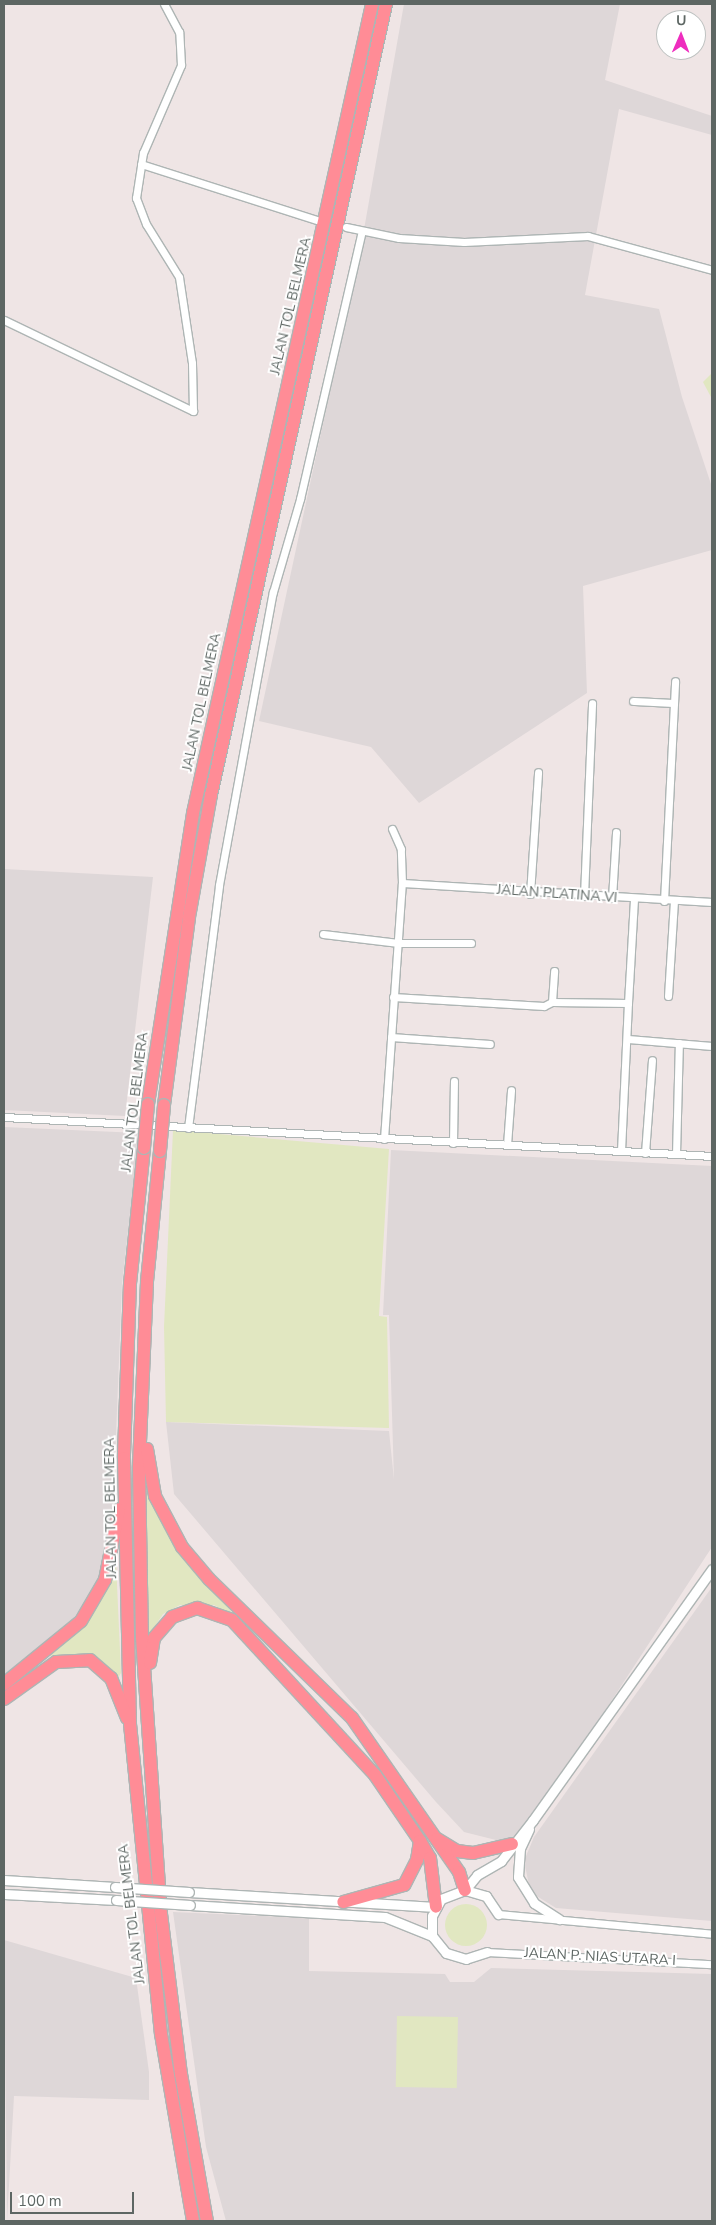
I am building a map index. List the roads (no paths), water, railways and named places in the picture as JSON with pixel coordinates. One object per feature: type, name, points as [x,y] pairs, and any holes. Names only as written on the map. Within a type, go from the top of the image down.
[{"type":"highway","name":"JALAN TOL BELMERA","points":[[193,2221],[161,2034],[130,1724],[124,1458],[130,1283],[148,1104],[193,813],[372,4]]},
{"type":"highway","name":"JALAN TOL BELMERA","points":[[207,2221],[169,1985],[146,1722],[139,1468],[144,1399],[147,1282],[164,1105],[187,927],[211,795],[386,4]]},
{"type":"highway","points":[[144,1399],[148,1466],[155,1496],[182,1547],[209,1579],[352,1718],[459,1872],[465,1890]]},
{"type":"highway","points":[[4,1684],[65,1637],[97,1597],[110,1567],[124,1458]]},
{"type":"highway","points":[[146,1722],[154,1638],[172,1617],[184,1611],[212,1611],[232,1620],[297,1686],[375,1775],[430,1858],[436,1906]]},
{"type":"highway","points":[[4,1699],[56,1662],[90,1660],[110,1678],[130,1724]]},
{"type":"highway","points":[[433,1837],[457,1851],[473,1853],[512,1844]]},
{"type":"highway","points":[[343,1902],[404,1884],[414,1873],[420,1841]]},
{"type":"street","points":[[4,320],[193,411],[192,362],[179,277],[139,211],[136,189],[141,164],[177,79],[182,55],[179,32],[164,4]]},
{"type":"street","points":[[141,164],[316,220]]},
{"type":"street","points":[[346,227],[362,231],[464,242],[588,236],[712,270]]},
{"type":"street","points":[[188,1128],[219,884],[273,592],[300,499],[362,231]]},
{"type":"street","points":[[664,901],[675,682]]},
{"type":"street","points":[[634,701],[674,703]]},
{"type":"street","points":[[584,896],[592,703]]},
{"type":"street","points":[[530,894],[538,772]]},
{"type":"street","points":[[384,1139],[402,883],[401,850],[392,829]]},
{"type":"street","points":[[612,898],[616,832]]},
{"type":"street","name":"JALAN PLATINA VI","points":[[402,883],[530,894],[712,902]]},
{"type":"street","points":[[621,1151],[634,899]]},
{"type":"street","points":[[668,996],[674,901]]},
{"type":"street","points":[[323,934],[398,943],[471,943]]},
{"type":"street","points":[[552,1002],[554,971]]},
{"type":"street","points":[[393,997],[544,1006],[552,1002],[628,1003]]},
{"type":"street","points":[[391,1037],[490,1044]]},
{"type":"street","points":[[628,1039],[712,1046]]},
{"type":"street","points":[[676,1154],[679,1043]]},
{"type":"street","points":[[646,1152],[652,1060]]},
{"type":"street","points":[[453,1143],[454,1081]]},
{"type":"street","points":[[507,1146],[511,1090]]},
{"type":"street","points":[[4,1117],[712,1156]]},
{"type":"street","points":[[465,1890],[477,1875],[501,1860],[533,1820],[712,1569]]},
{"type":"street","points":[[533,1820],[520,1848],[518,1877],[534,1903],[559,1919]]},
{"type":"street","points":[[4,1880],[343,1902],[436,1906]]},
{"type":"street","points":[[432,1936],[436,1906],[448,1894],[465,1890],[486,1896],[498,1914],[712,1934]]},
{"type":"street","points":[[4,1894],[385,1917],[432,1936],[455,1958],[487,1952]]},
{"type":"street","name":"JALAN P. NIAS UTARA I","points":[[487,1952],[712,1964]]}]
